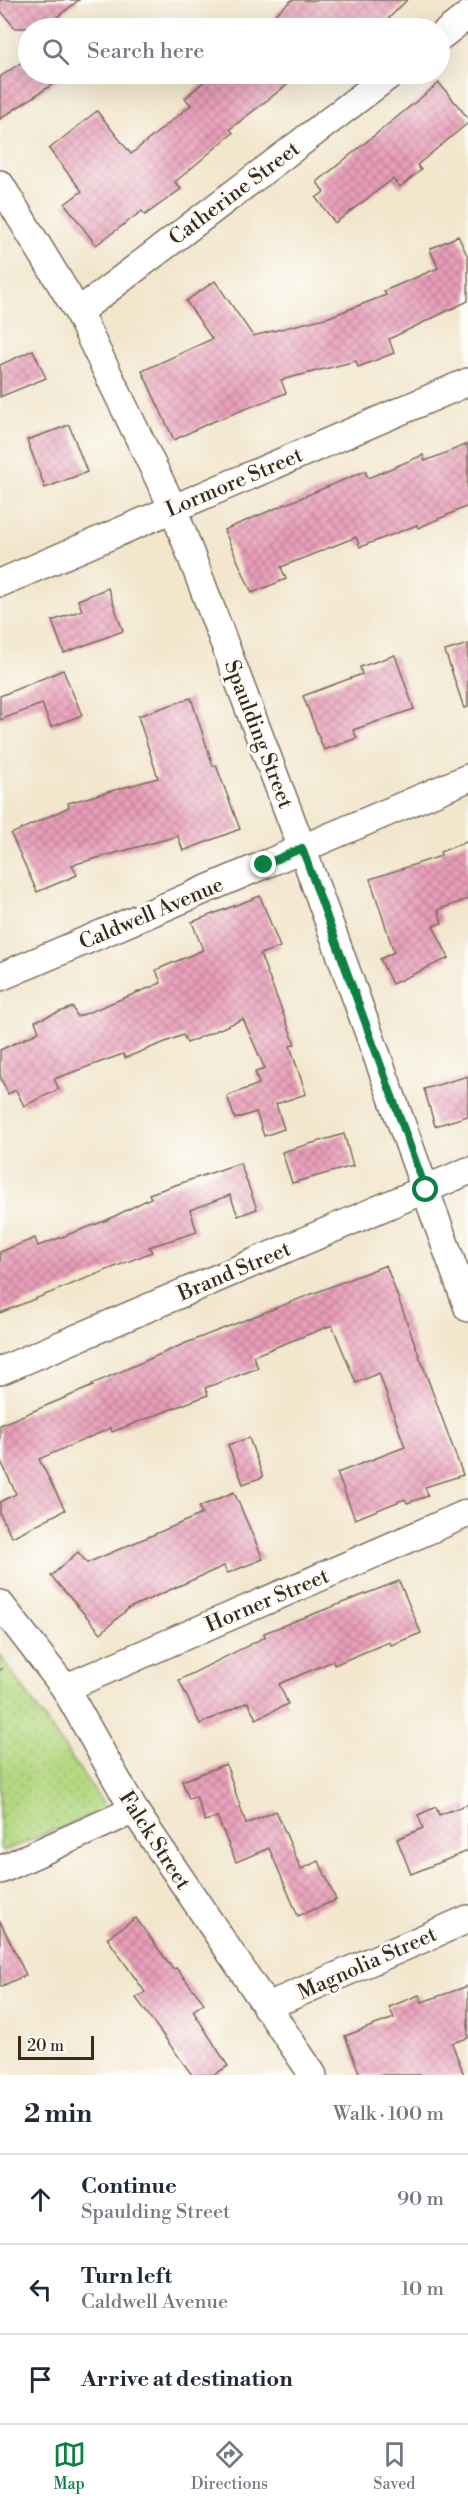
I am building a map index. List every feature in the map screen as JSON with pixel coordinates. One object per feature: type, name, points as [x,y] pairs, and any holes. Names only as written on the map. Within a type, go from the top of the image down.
[{"type":"street","points":[[450,29],[468,15]]},
{"type":"street","name":"Catherine Street","points":[[78,312],[378,84]]},
{"type":"street","name":"Spaulding Street","points":[[0,184],[78,312],[173,508],[302,848],[468,1308]]},
{"type":"street","name":"Lormore Street","points":[[0,583],[468,382]]},
{"type":"street","name":"Caldwell Avenue","points":[[0,977],[468,778]]},
{"type":"street","name":"Brand Street","points":[[0,1371],[468,1172]]},
{"type":"street","name":"Horner Street","points":[[65,1688],[468,1513]]},
{"type":"street","name":"Falck Street","points":[[0,1604],[65,1688],[134,1810],[312,2075]]},
{"type":"street","points":[[0,1870],[134,1810]]},
{"type":"street","name":"Magnolia Street","points":[[266,2007],[468,1919]]},
{"type":"green space","points":[[0,1655],[107,1809],[3,1851],[0,1848]]},
{"type":"building","points":[[0,0],[79,0],[56,18],[18,18],[18,28],[15,28],[0,10]]},
{"type":"building","points":[[292,0],[407,0],[389,18],[277,18],[274,15]]},
{"type":"building","points":[[18,65],[18,84],[53,84],[0,119],[0,77]]},
{"type":"building","points":[[201,84],[288,84],[230,129],[233,133],[175,182],[181,189],[145,215],[142,211],[96,245],[65,204],[82,191],[49,149],[97,111],[131,154],[191,105],[185,98]]},
{"type":"building","points":[[438,84],[468,118],[468,123],[417,165],[421,170],[400,187],[393,179],[335,223],[316,198],[324,192],[317,182]]},
{"type":"building","points":[[458,236],[468,257],[468,301],[389,339],[394,353],[358,367],[356,361],[281,380],[286,393],[207,424],[174,440],[142,371],[212,339],[186,301],[215,281],[253,336],[329,317],[386,295],[384,291],[438,268],[430,249]]},
{"type":"building","points":[[33,350],[46,378],[0,397],[0,365]]},
{"type":"building","points":[[69,425],[87,472],[45,488],[27,440]]},
{"type":"building","points":[[468,444],[468,506],[418,528],[417,525],[360,547],[356,537],[281,567],[286,579],[252,593],[224,530],[365,471],[368,478],[423,455],[425,461]]},
{"type":"building","points":[[108,588],[123,631],[64,653],[52,621],[82,610],[78,600]]},
{"type":"building","points":[[468,644],[468,707],[464,708],[445,651]]},
{"type":"building","points":[[395,655],[414,709],[353,730],[357,738],[324,750],[303,696],[362,674],[360,667]]},
{"type":"building","points":[[63,670],[82,715],[51,727],[42,704],[0,720],[0,696]]},
{"type":"building","points":[[191,698],[213,766],[216,765],[240,829],[183,851],[178,836],[72,865],[77,875],[37,892],[11,834],[69,807],[68,803],[158,778],[138,716]]},
{"type":"building","points":[[468,841],[468,899],[438,910],[442,923],[433,926],[449,958],[392,984],[380,959],[394,952],[370,879],[441,856],[440,852]]},
{"type":"building","points":[[260,896],[280,947],[260,954],[295,1044],[290,1046],[306,1094],[276,1104],[284,1129],[264,1136],[256,1112],[235,1119],[227,1096],[259,1084],[255,1072],[265,1069],[243,1019],[187,1043],[183,1035],[125,1058],[123,1054],[54,1079],[59,1089],[24,1106],[16,1090],[8,1094],[0,1076],[0,1050],[39,1032],[35,1021],[73,1007],[77,1017],[161,983],[156,970],[203,950],[192,922]]},
{"type":"building","points":[[468,1076],[468,1116],[435,1126],[424,1089]]},
{"type":"building","points":[[344,1134],[353,1166],[292,1183],[282,1152]]},
{"type":"building","points":[[240,1163],[257,1209],[238,1216],[230,1195],[190,1210],[197,1232],[149,1247],[152,1252],[0,1313],[0,1252],[35,1238],[38,1246],[107,1220],[151,1198],[149,1194]]},
{"type":"building","points":[[386,1265],[463,1475],[425,1487],[428,1496],[407,1503],[405,1499],[355,1519],[337,1473],[405,1447],[379,1373],[356,1383],[332,1325],[253,1356],[258,1368],[205,1388],[208,1395],[112,1432],[111,1428],[39,1459],[65,1510],[12,1537],[0,1514],[0,1502],[16,1494],[0,1459],[0,1425],[93,1386],[92,1384],[186,1343]]},
{"type":"building","points":[[249,1438],[263,1477],[243,1484],[228,1445]]},
{"type":"building","points":[[234,1492],[263,1559],[228,1573],[224,1566],[129,1608],[101,1633],[51,1576],[78,1552],[87,1563],[202,1514],[199,1507]]},
{"type":"building","points":[[399,1581],[421,1633],[391,1645],[389,1642],[334,1665],[333,1661],[279,1684],[288,1704],[256,1719],[248,1702],[200,1724],[179,1680],[265,1637],[264,1633]]},
{"type":"building","points":[[226,1764],[246,1824],[276,1811],[301,1869],[319,1861],[336,1900],[298,1916],[269,1848],[236,1862],[217,1817],[205,1821],[196,1796],[189,1799],[182,1781]]},
{"type":"building","points":[[468,1804],[468,1851],[411,1874],[397,1839],[423,1828],[418,1815],[436,1807],[439,1815]]},
{"type":"building","points":[[136,1918],[173,1969],[176,1968],[204,2003],[193,2011],[228,2066],[214,2075],[192,2075],[136,1998],[145,1992],[107,1938]]},
{"type":"building","points":[[0,1921],[26,1975],[0,1987]]},
{"type":"building","points":[[468,1986],[468,2038],[452,2043],[464,2075],[360,2075],[345,2036],[394,2018],[389,2007],[419,1995],[422,2002]]},
{"type":"route","points":[[264,865],[302,848],[426,1190]]}]
